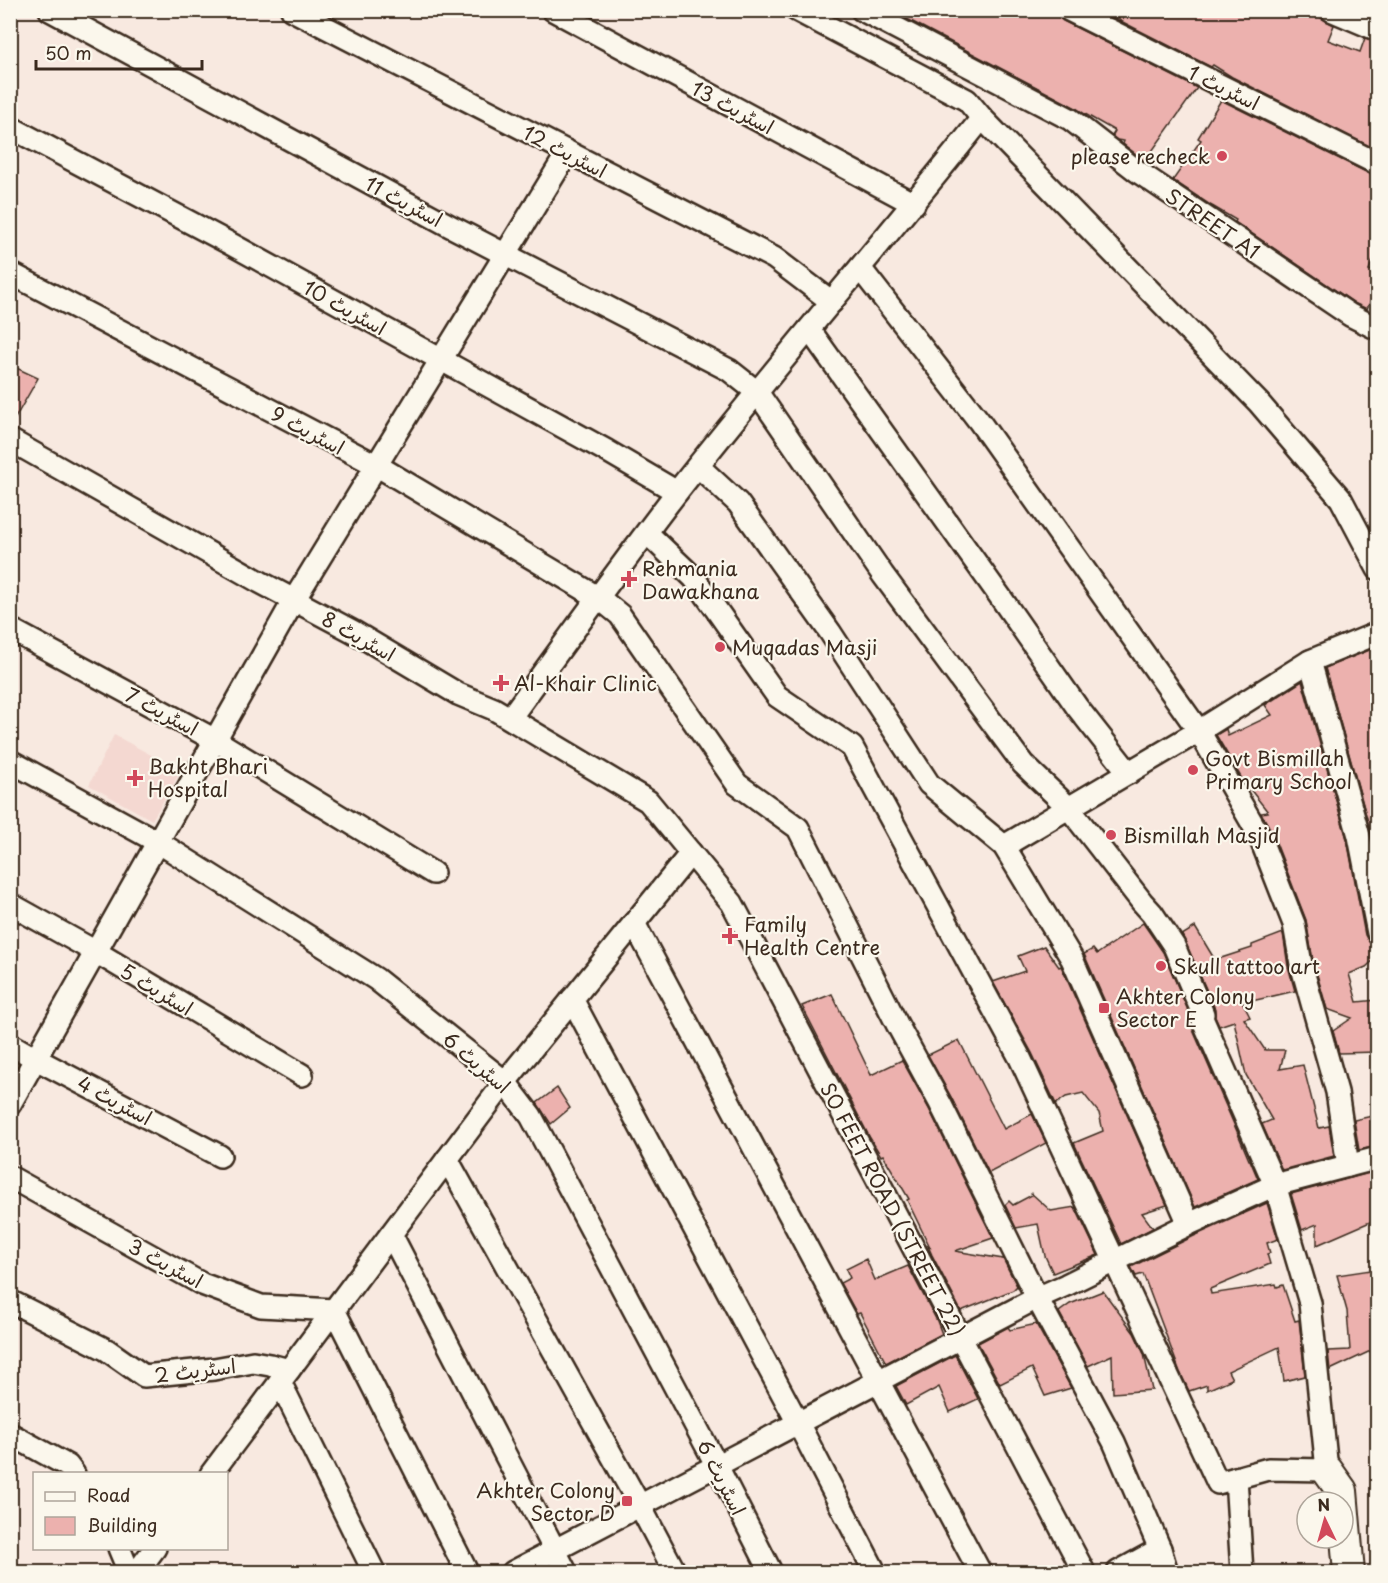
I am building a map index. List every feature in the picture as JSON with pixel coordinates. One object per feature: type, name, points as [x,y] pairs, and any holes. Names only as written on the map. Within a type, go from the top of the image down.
[{"type":"street","name":"اسٹریٹ 11","points":[[50,10],[450,226],[729,370],[757,392],[883,575],[1023,764],[1069,808],[1152,913],[1174,946],[1203,1014],[1202,1018],[1275,1185],[1310,1303],[1327,1470]]},
{"type":"street","name":"اسٹریٹ 12","points":[[292,10],[774,258],[832,302]]},
{"type":"street","name":"اسٹریٹ 13","points":[[553,10],[914,204]]},
{"type":"street","points":[[796,10],[967,99],[982,118],[1259,403],[1341,499],[1377,569]]},
{"type":"street","name":"STREET A1","points":[[862,10],[1070,119],[1146,178],[1350,315],[1377,329]]},
{"type":"street","name":"اسٹریٹ 1","points":[[1069,10],[1377,164]]},
{"type":"street","points":[[1331,10],[1377,30]]},
{"type":"street","points":[[510,718],[677,492],[982,118]]},
{"type":"street","name":"اسٹریٹ 10","points":[[10,127],[188,220],[607,451],[677,492]]},
{"type":"street","points":[[10,1104],[294,600],[568,152]]},
{"type":"street","points":[[860,268],[979,421],[1199,731],[1259,835],[1294,924],[1302,964],[1337,1092],[1348,1166]]},
{"type":"street","name":"اسٹریٹ 9","points":[[10,273],[376,465],[598,598],[620,615],[737,784],[798,828],[897,1024],[940,1103],[1037,1298],[1114,1442],[1160,1549],[1167,1572]]},
{"type":"street","points":[[809,329],[1077,707],[1129,773]]},
{"type":"street","name":"اسٹریٹ 8","points":[[10,440],[249,577],[354,632],[458,694],[510,718],[648,801],[691,853]]},
{"type":"street","points":[[698,466],[738,503],[830,632],[929,783],[1004,846],[1072,959],[1189,1224]]},
{"type":"street","points":[[647,533],[694,578],[777,696],[852,747],[1020,1058],[1218,1483],[1268,1469],[1327,1470],[1342,1491],[1349,1572]]},
{"type":"street","name":"اسٹریٹ 7","points":[[10,629],[215,740],[433,873]]},
{"type":"street","points":[[1004,846],[1199,731],[1310,661],[1377,633]]},
{"type":"street","points":[[1310,661],[1359,836],[1377,933]]},
{"type":"street","name":"اسٹریٹ 6","points":[[10,761],[158,842],[376,979],[505,1082],[531,1116],[771,1572]]},
{"type":"street","points":[[212,1472],[505,1082],[691,853]]},
{"type":"street","name":"SO FEET ROAD (STREET 22)","points":[[691,853],[732,903],[1084,1572]]},
{"type":"street","name":"اسٹریٹ 5","points":[[10,904],[96,952],[302,1075]]},
{"type":"street","points":[[634,923],[980,1572]]},
{"type":"street","points":[[572,999],[875,1572]]},
{"type":"street","name":"اسٹریٹ 4","points":[[10,1044],[220,1156]]},
{"type":"street","points":[[513,1572],[1037,1298],[1066,1286],[1189,1224],[1275,1185],[1377,1158]]},
{"type":"street","points":[[447,1159],[675,1572]]},
{"type":"street","name":"اسٹریٹ 3","points":[[10,1177],[202,1284],[261,1306],[334,1310]]},
{"type":"street","points":[[391,1234],[566,1572]]},
{"type":"street","name":"اسٹریٹ 2","points":[[10,1301],[106,1350],[144,1376],[214,1369],[253,1362],[270,1365],[284,1376]]},
{"type":"street","points":[[334,1310],[467,1572]]},
{"type":"street","points":[[284,1376],[374,1572]]},
{"type":"street","points":[[10,1434],[68,1466],[73,1472]]},
{"type":"street","points":[[1236,1478],[1242,1572]]},
{"type":"street","points":[[1118,1572],[1160,1549]]},
{"type":"street","points":[[120,1550],[129,1572]]},
{"type":"street","points":[[137,1572],[154,1550]]},
{"type":"shaded area","name":"Bakht Bhari Hospital","points":[[114,735],[181,771],[152,820],[89,785]]},
{"type":"building","points":[[890,10],[1054,10],[1063,21],[1197,88],[1145,161],[1123,144],[1124,141],[1112,136],[1115,131]]},
{"type":"building","points":[[1099,10],[1318,10],[1321,18],[1334,25],[1328,40],[1360,52],[1365,38],[1377,42],[1377,150],[1232,77],[1213,65],[1211,67]]},
{"type":"building","points":[[1221,100],[1377,177],[1377,251],[1369,270],[1377,272],[1377,286],[1367,309],[1356,304],[1235,222],[1236,220],[1173,180],[1201,140],[1198,138]]},
{"type":"building","points":[[10,365],[38,378],[10,427]]},
{"type":"building","points":[[1377,647],[1377,864],[1371,833],[1325,668]]},
{"type":"building","points":[[1302,681],[1347,839],[1365,935],[1369,942],[1377,945],[1377,957],[1366,967],[1349,974],[1357,1002],[1377,1000],[1377,1052],[1339,1053],[1333,1031],[1352,1018],[1327,1009],[1313,961],[1306,920],[1271,830],[1261,813],[1268,812],[1242,779],[1216,735],[1226,729],[1228,736],[1272,715],[1265,705]]},
{"type":"building","points":[[1143,923],[1163,952],[1190,1015],[1190,1023],[1258,1179],[1195,1207],[1084,954],[1093,949],[1097,954]]},
{"type":"building","points":[[1195,927],[1215,960],[1252,948],[1252,945],[1283,933],[1295,991],[1243,1003],[1250,1017],[1244,1019],[1265,1050],[1285,1050],[1280,1069],[1303,1065],[1319,1128],[1329,1126],[1334,1156],[1282,1170],[1262,1124],[1272,1120],[1246,1075],[1234,1021],[1219,1026],[1215,1017],[1215,1009],[1182,935]]},
{"type":"building","points":[[1044,946],[1059,967],[1061,966],[1167,1205],[1142,1213],[1153,1228],[1121,1244],[1074,1143],[1103,1131],[1099,1113],[1083,1093],[1066,1097],[1056,1104],[1032,1053],[993,982],[1025,971],[1018,956]]},
{"type":"building","points":[[832,994],[871,1075],[902,1060],[993,1238],[955,1251],[1003,1259],[1017,1286],[1013,1290],[961,1311],[932,1255],[907,1200],[909,1199],[870,1138],[802,1006]]},
{"type":"building","points":[[959,1040],[1004,1129],[1032,1114],[1046,1143],[989,1173],[928,1055]]},
{"type":"building","points":[[557,1088],[570,1108],[551,1124],[537,1103]]},
{"type":"building","points":[[1377,1115],[1377,1146],[1359,1150],[1354,1120]]},
{"type":"building","points":[[1377,1171],[1377,1219],[1317,1245],[1317,1224],[1302,1230],[1291,1194]]},
{"type":"building","points":[[1031,1193],[1051,1211],[1075,1207],[1098,1255],[1053,1273],[1045,1256],[1038,1224],[1016,1228],[1005,1205],[1009,1201],[1013,1205],[1032,1195]]},
{"type":"building","points":[[1267,1203],[1278,1239],[1267,1243],[1270,1264],[1210,1289],[1211,1294],[1276,1284],[1277,1287],[1283,1285],[1295,1321],[1299,1320],[1305,1376],[1284,1381],[1279,1347],[1228,1371],[1232,1379],[1207,1390],[1207,1385],[1189,1391],[1143,1274],[1136,1276],[1131,1267]]},
{"type":"building","points":[[866,1259],[875,1280],[908,1266],[942,1334],[886,1363],[860,1313],[857,1314],[840,1283],[850,1278],[846,1269]]},
{"type":"building","points":[[1377,1269],[1377,1348],[1330,1370],[1328,1351],[1350,1350],[1347,1311],[1337,1275]]},
{"type":"building","points":[[1103,1291],[1134,1333],[1144,1354],[1152,1390],[1113,1393],[1112,1355],[1088,1366],[1059,1312],[1070,1304]]},
{"type":"building","points":[[1036,1324],[1071,1388],[1045,1396],[1032,1368],[1000,1384],[978,1343],[1008,1327],[1010,1330]]},
{"type":"building","points":[[955,1355],[978,1399],[950,1412],[939,1387],[906,1405],[896,1386]]},
{"type":"place","name":"please recheck","points":[[1222,156]]},
{"type":"place","name":"Rehmania Dawakhana","points":[[629,579]]},
{"type":"place","name":"Muqadas Masji","points":[[720,647]]},
{"type":"place","name":"Al-Khair Clinic","points":[[501,683]]},
{"type":"place","name":"Govt Bismillah Primary School","points":[[1193,770]]},
{"type":"place","name":"Bakht Bhari Hospital","points":[[135,778]]},
{"type":"place","name":"Bismillah Masjid","points":[[1111,835]]},
{"type":"place","name":"Family Health Centre","points":[[730,936]]},
{"type":"place","name":"Skull tattoo art","points":[[1161,966]]},
{"type":"place","name":"Akhter Colony Sector E","points":[[1104,1008]]},
{"type":"place","name":"Akhter Colony Sector D","points":[[627,1501]]}]
